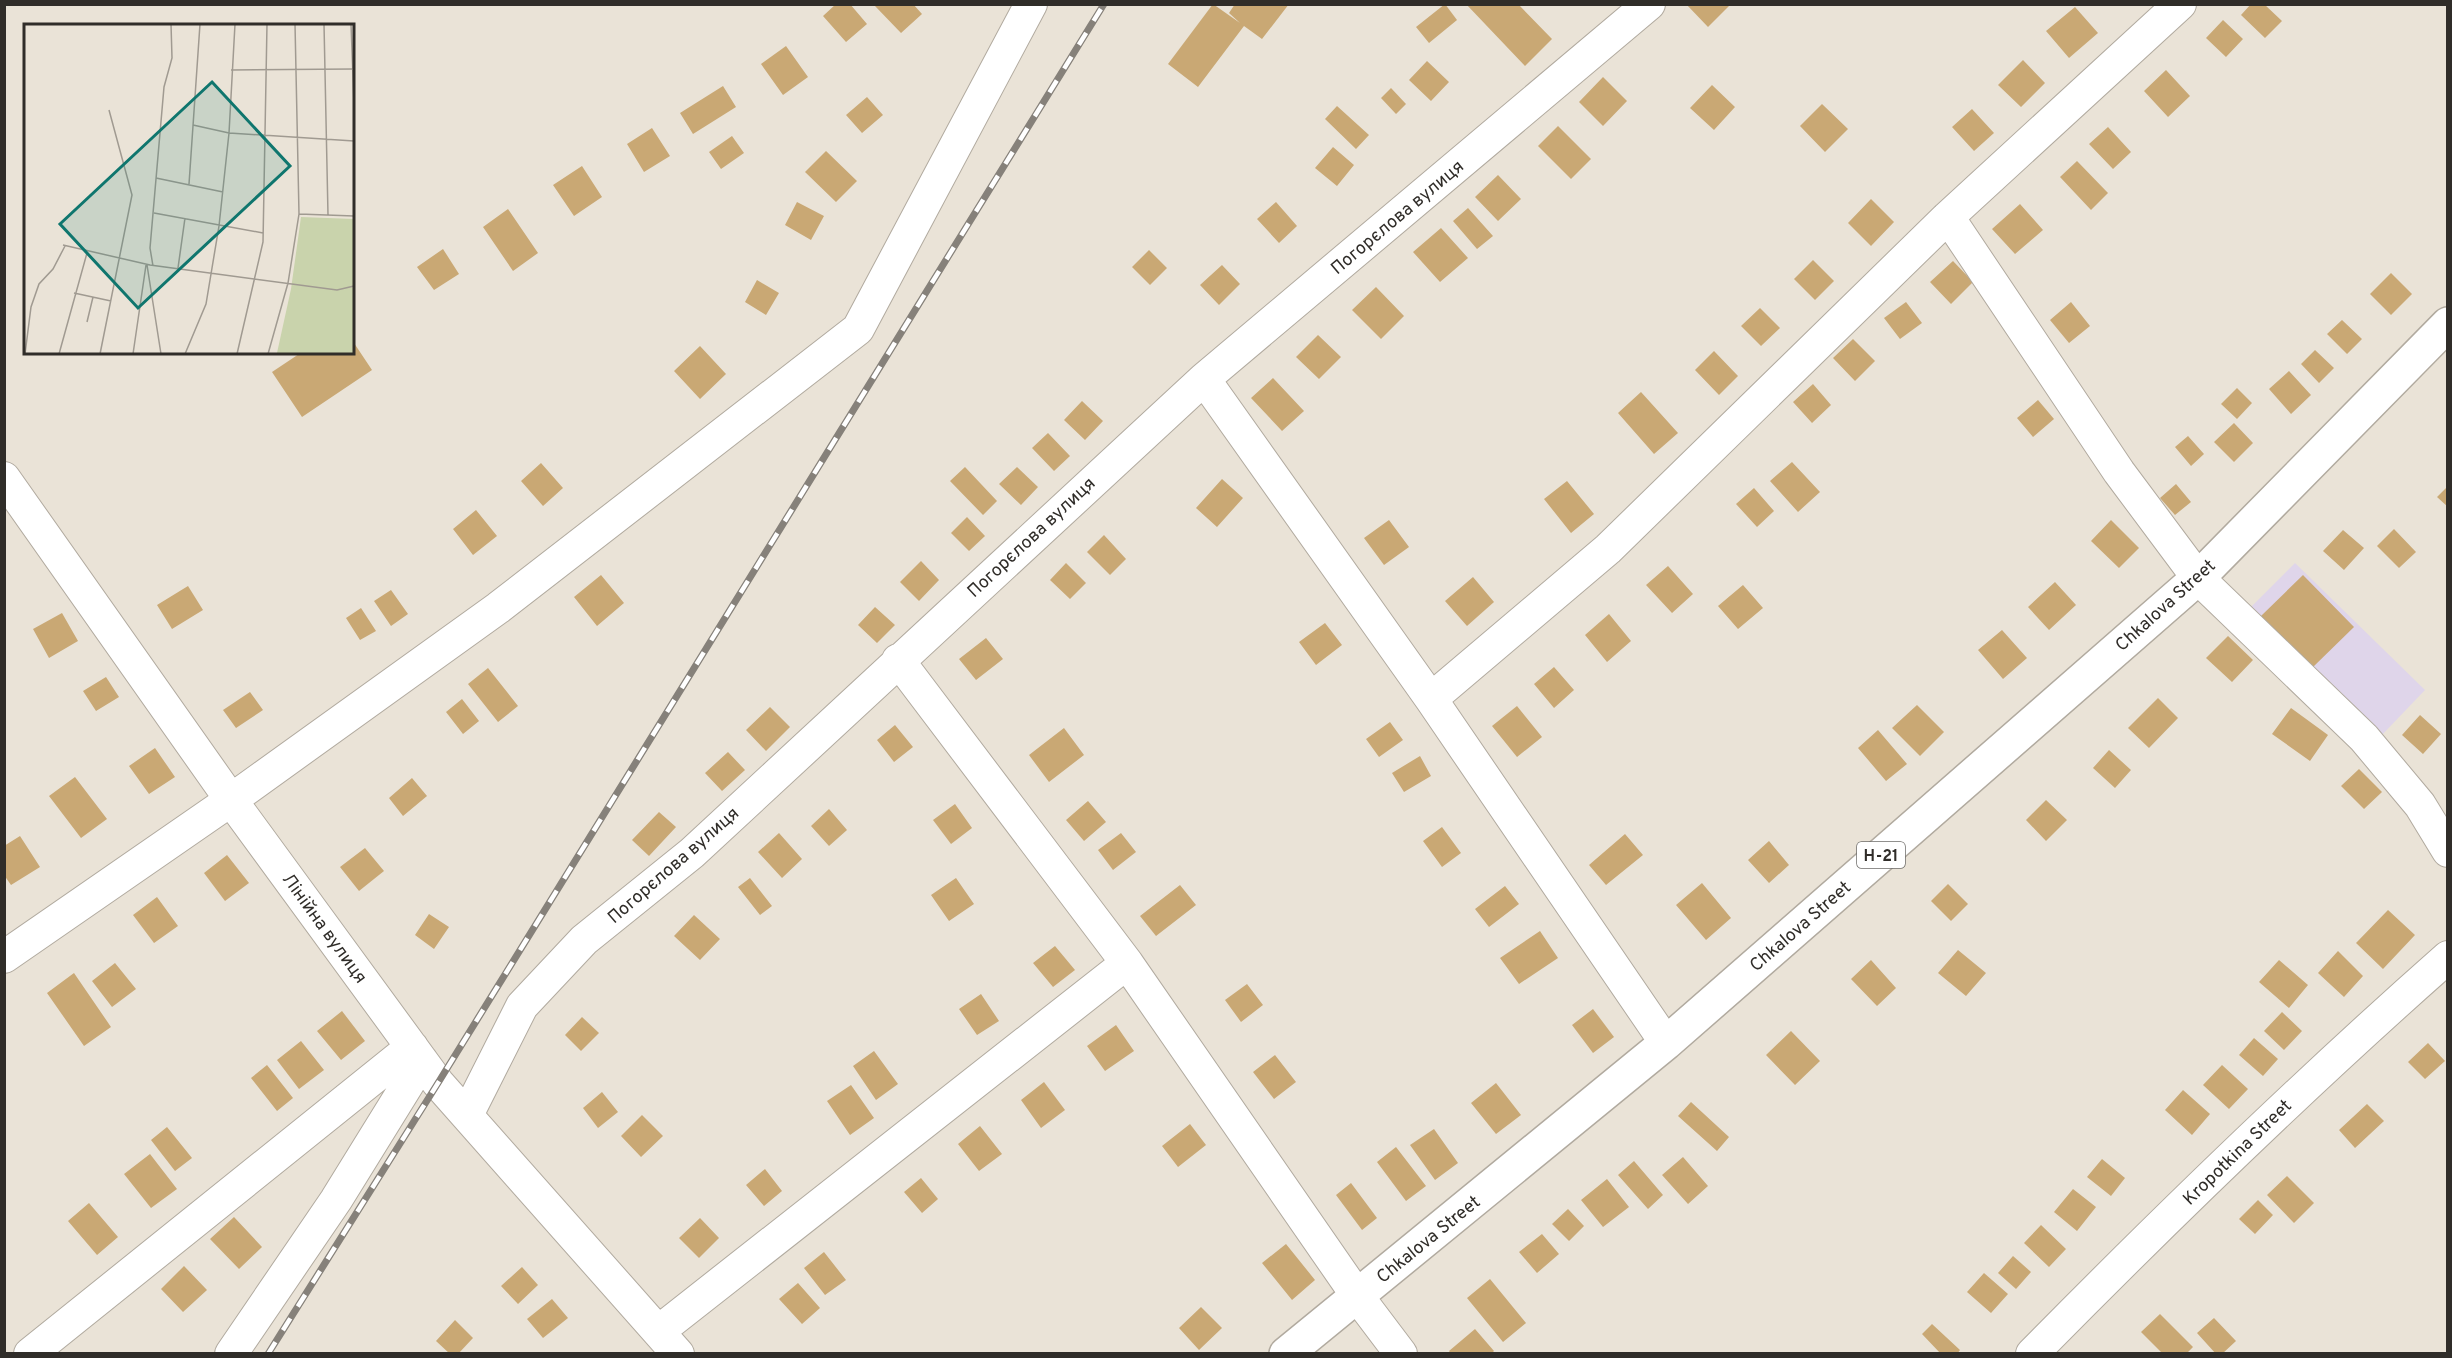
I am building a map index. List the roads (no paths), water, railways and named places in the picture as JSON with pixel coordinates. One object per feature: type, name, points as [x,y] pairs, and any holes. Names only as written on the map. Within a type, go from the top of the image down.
[{"type":"main road","name":"Chkalova Street","points":[[1286,1353],[1358,1297],[1666,1043],[2198,578],[2448,324]]},
{"type":"street","points":[[4,957],[231,800],[498,608],[858,329],[1031,4]]},
{"type":"street","name":"Погорєлова вулиця","points":[[466,1115],[522,1006],[584,940],[692,853],[1204,379],[1649,4]]},
{"type":"street","points":[[1431,699],[1608,549],[1948,217],[2180,4]]},
{"type":"street","points":[[1948,217],[2119,472],[2198,578],[2364,738],[2420,805],[2448,851]]},
{"type":"street","points":[[1204,379],[1431,699],[1666,1043]]},
{"type":"street","name":"Лінійна вулиця","points":[[4,478],[231,800],[417,1054],[466,1115],[669,1342]]},
{"type":"street","points":[[898,660],[1127,963],[1358,1297],[1401,1353]]},
{"type":"street","name":"Kropotkina Street","points":[[2032,1353],[2131,1253],[2346,1048],[2448,957]]},
{"type":"street","points":[[669,1342],[1127,963]]},
{"type":"street","points":[[30,1353],[417,1054]]},
{"type":"street","points":[[231,1353],[336,1200],[417,1054]]},
{"type":"railway","points":[[268,1354],[438,1083],[1104,4]]}]
